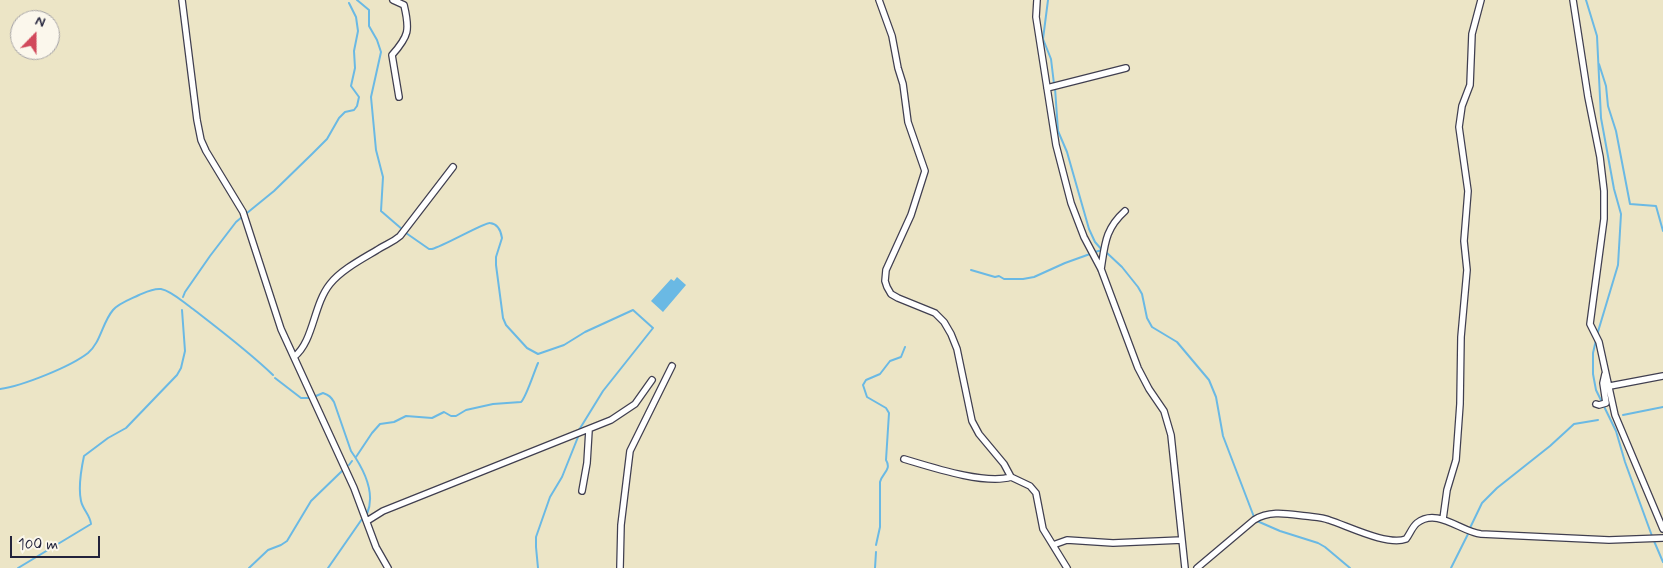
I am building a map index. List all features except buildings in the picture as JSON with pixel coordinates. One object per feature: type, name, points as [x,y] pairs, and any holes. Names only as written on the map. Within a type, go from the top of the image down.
[{"type":"street","points":[[182,0],[201,140],[243,212],[281,329],[354,488],[376,547],[388,568]]},
{"type":"street","points":[[393,0],[404,5],[407,20],[407,35],[392,55],[399,97]]},
{"type":"street","points":[[879,0],[892,36],[898,68],[904,84],[908,122],[925,171],[911,215],[886,270],[885,281],[891,294],[935,313],[944,322],[957,349],[972,421],[979,434],[1004,464],[1011,477],[1030,486],[1036,493],[1043,529],[1067,568]]},
{"type":"street","points":[[1037,0],[1036,17],[1056,144],[1071,203],[1084,237],[1101,269],[1138,368],[1164,411],[1171,435],[1185,568]]},
{"type":"street","points":[[1443,519],[1446,490],[1456,460],[1460,404],[1461,337],[1467,270],[1464,241],[1468,191],[1459,126],[1462,106],[1470,84],[1472,34],[1481,0]]},
{"type":"street","points":[[1573,0],[1604,191],[1604,212],[1590,324],[1599,342],[1616,415],[1663,529]]},
{"type":"street","points":[[1047,88],[1126,68]]},
{"type":"street","points":[[294,357],[302,350],[315,313],[324,293],[330,285],[356,264],[392,243],[400,236],[453,167]]},
{"type":"street","points":[[1101,269],[1106,235],[1114,221],[1125,211]]},
{"type":"street","points":[[620,568],[621,525],[630,451],[672,366]]},
{"type":"street","points":[[1596,404],[1606,403],[1603,383],[1606,372]]},
{"type":"street","points":[[1610,386],[1663,376]]},
{"type":"street","points":[[367,521],[383,511],[611,420],[635,404],[652,380]]},
{"type":"street","points":[[582,491],[587,463],[589,430]]},
{"type":"street","points":[[904,460],[978,477],[1003,479],[1011,477]]},
{"type":"street","points":[[1196,568],[1254,520],[1266,514],[1282,513],[1327,519],[1348,528],[1393,541],[1406,539],[1418,522],[1435,518],[1443,519],[1473,533],[1481,534],[1609,540],[1663,538]]},
{"type":"street","points":[[1053,545],[1066,540],[1113,543],[1182,540]]},
{"type":"water","points":[[677,277],[686,285],[663,312],[651,301],[671,279],[674,281]]},
{"type":"waterway","points":[[357,0],[369,10],[369,26],[381,52],[371,97],[376,150],[383,177],[381,211],[403,230]]},
{"type":"waterway","points":[[1048,0],[1043,39],[1051,59],[1054,84]]},
{"type":"waterway","points":[[1586,0],[1597,36],[1601,118],[1614,189],[1621,214],[1618,265],[1597,335]]},
{"type":"waterway","points":[[247,213],[274,191],[327,139],[339,118],[345,112],[354,110],[357,106],[359,97],[351,86],[355,68],[354,51],[358,31],[356,17],[349,3]]},
{"type":"waterway","points":[[1599,64],[1606,86],[1608,106],[1616,131],[1630,204],[1656,206],[1663,231]]},
{"type":"waterway","points":[[1055,88],[1058,131],[1067,152],[1089,229],[1095,242],[1102,250],[1095,252]]},
{"type":"waterway","points":[[183,297],[210,256],[242,217]]},
{"type":"waterway","points":[[406,233],[429,249],[432,249],[487,224],[490,223],[497,226],[502,238],[496,257],[496,265],[503,318],[506,325],[527,348],[538,354],[564,345],[585,332],[633,310],[653,328],[603,391],[579,430]]},
{"type":"waterway","points":[[1107,253],[1122,267],[1138,287],[1142,294],[1147,318],[1152,327],[1177,342],[1209,380],[1216,397],[1223,436],[1254,517]]},
{"type":"waterway","points":[[971,270],[995,277],[999,276],[1004,279],[1023,279],[1034,277],[1090,254]]},
{"type":"waterway","points":[[0,389],[46,375],[88,353],[99,338],[109,315],[116,308],[125,301],[158,289],[165,290],[178,298],[234,341],[273,375]]},
{"type":"waterway","points":[[18,568],[91,524],[80,496],[80,479],[84,456],[108,438],[126,428],[177,375],[181,368],[185,351],[182,310]]},
{"type":"waterway","points":[[1596,340],[1593,353],[1593,374],[1596,390],[1616,431],[1625,462],[1652,536]]},
{"type":"waterway","points":[[876,545],[880,527],[880,482],[888,466],[886,460],[889,413],[886,408],[867,397],[863,385],[866,380],[880,374],[890,361],[901,357],[905,347]]},
{"type":"waterway","points":[[356,457],[380,424],[394,422],[406,416],[432,418],[444,412],[451,416],[456,416],[466,410],[493,404],[521,402],[528,390],[538,363]]},
{"type":"waterway","points":[[275,378],[301,398],[310,398]]},
{"type":"waterway","points":[[316,396],[323,393],[330,396],[334,402],[351,451],[367,481],[370,498],[367,514]]},
{"type":"waterway","points":[[1623,415],[1663,407]]},
{"type":"waterway","points":[[1469,530],[1482,503],[1497,488],[1550,446],[1574,424],[1598,420]]},
{"type":"waterway","points":[[538,568],[536,537],[550,497],[562,477],[578,437]]},
{"type":"waterway","points":[[349,465],[352,461]]},
{"type":"waterway","points":[[249,568],[268,550],[287,541],[311,501],[342,471]]},
{"type":"waterway","points":[[328,568],[362,519]]},
{"type":"waterway","points":[[1257,521],[1280,531],[1318,543],[1350,568]]},
{"type":"waterway","points":[[1451,568],[1468,534]]},
{"type":"waterway","points":[[1654,541],[1663,562]]},
{"type":"waterway","points":[[875,568],[876,552]]}]
